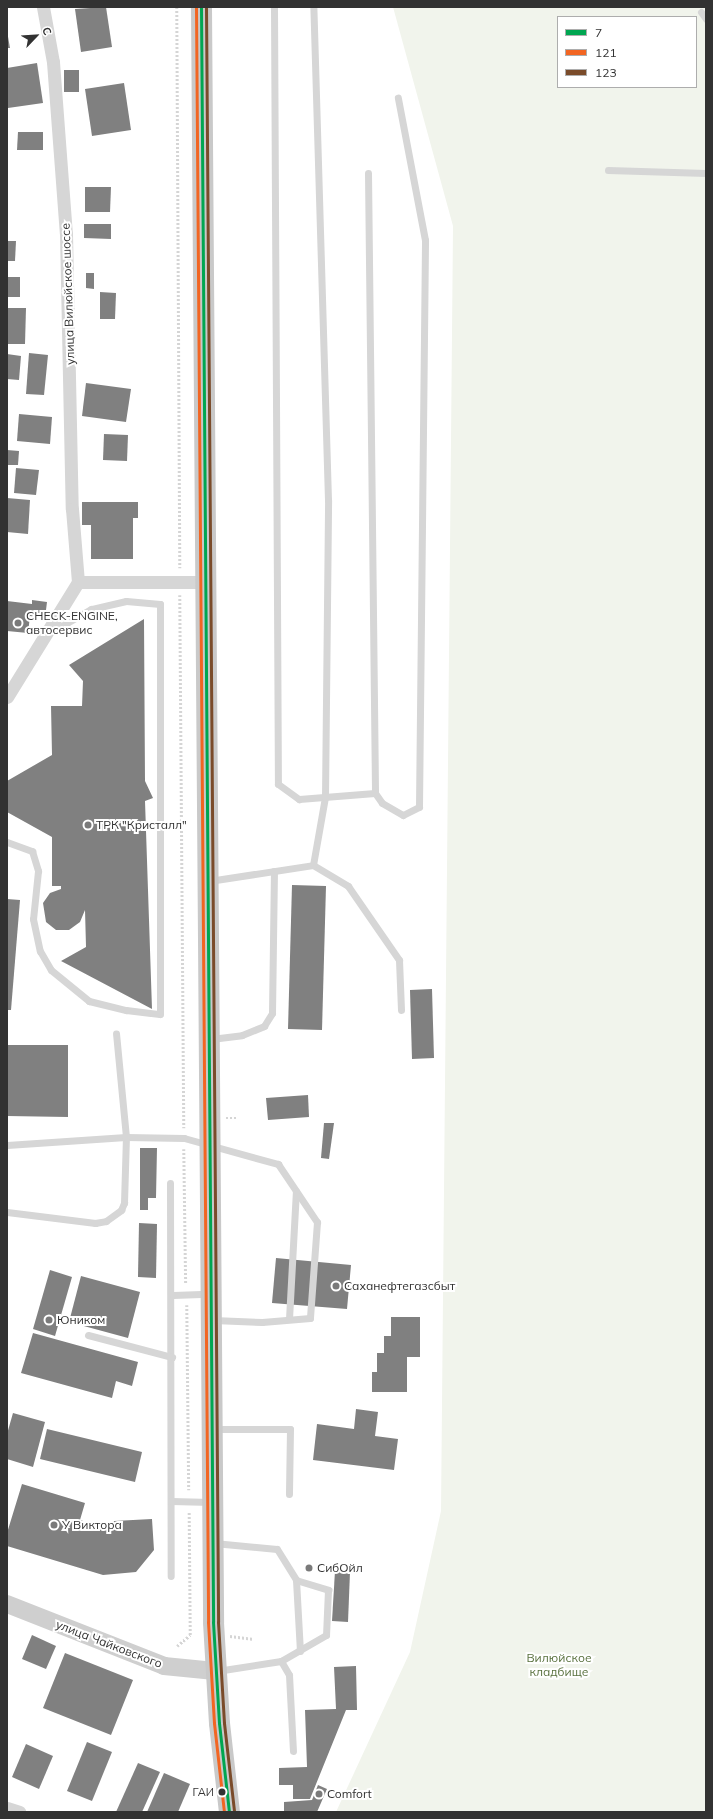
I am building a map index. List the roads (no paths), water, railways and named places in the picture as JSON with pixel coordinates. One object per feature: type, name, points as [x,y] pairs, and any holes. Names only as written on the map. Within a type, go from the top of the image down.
[{"type":"main road","points":[[201,7],[212,1502],[215,1671],[229,1812]]},
{"type":"main road","name":"улица Чайковского","points":[[7,1604],[164,1666],[215,1671]]},
{"type":"street","name":"улица Вилюйское шоссе","points":[[43,7],[53,62],[66,234],[72,509],[78,582]]},
{"type":"street","points":[[7,697],[78,582],[206,582]]},
{"type":"street","points":[[7,1808],[19,1812]]},
{"type":"lane","points":[[274,7],[278,784],[299,799],[375,793]]},
{"type":"lane","points":[[313,7],[328,500],[325,797],[313,865]]},
{"type":"lane","points":[[701,12],[706,19]]},
{"type":"lane","points":[[368,173],[375,793],[382,803],[403,815],[419,807],[425,240],[398,98]]},
{"type":"lane","points":[[608,170],[706,173]]},
{"type":"lane","points":[[7,842],[32,851],[38,871],[33,919],[40,951],[50,970],[89,1000],[126,1010],[160,1014],[160,604],[126,601],[91,609],[45,635]]},
{"type":"lane","points":[[207,881],[313,865],[348,886],[399,960],[402,1010]]},
{"type":"lane","points":[[208,1039],[242,1035],[264,1026],[272,1013],[274,871]]},
{"type":"lane","points":[[7,1212],[95,1223],[115,1216],[124,1203],[126,1137],[116,1033]]},
{"type":"lane","points":[[7,1145],[126,1137],[184,1138],[209,1142],[278,1164],[317,1222],[310,1318],[211,1320]]},
{"type":"lane","points":[[170,1183],[173,1294],[171,1576]]},
{"type":"lane","points":[[289,1319],[296,1191]]},
{"type":"lane","points":[[173,1294],[211,1294]]},
{"type":"lane","points":[[88,1335],[172,1357]]},
{"type":"lane","points":[[212,1429],[290,1429],[289,1494]]},
{"type":"lane","points":[[171,1501],[212,1502]]},
{"type":"lane","points":[[213,1543],[277,1550],[296,1580],[300,1650]]},
{"type":"lane","points":[[215,1671],[282,1661],[326,1635],[328,1590],[296,1580]]},
{"type":"lane","points":[[282,1661],[289,1675],[293,1751]]},
{"type":"place","name":"CHECK-ENGINE, автосервис","points":[[18,623]]},
{"type":"place","name":"ТРК \"Кристалл\"","points":[[88,825]]},
{"type":"place","name":"Саханефтегазсбыт","points":[[336,1286]]},
{"type":"place","name":"Юником","points":[[49,1320]]},
{"type":"place","name":"У Виктора","points":[[54,1525]]},
{"type":"place","name":"СибОйл","points":[[309,1568]]},
{"type":"place","name":"ГАИ","points":[[222,1792]]},
{"type":"place","name":"Comfort","points":[[319,1794]]},
{"type":"park label","name":"Вилюйское кладбище","points":[[559,1665]]}]
